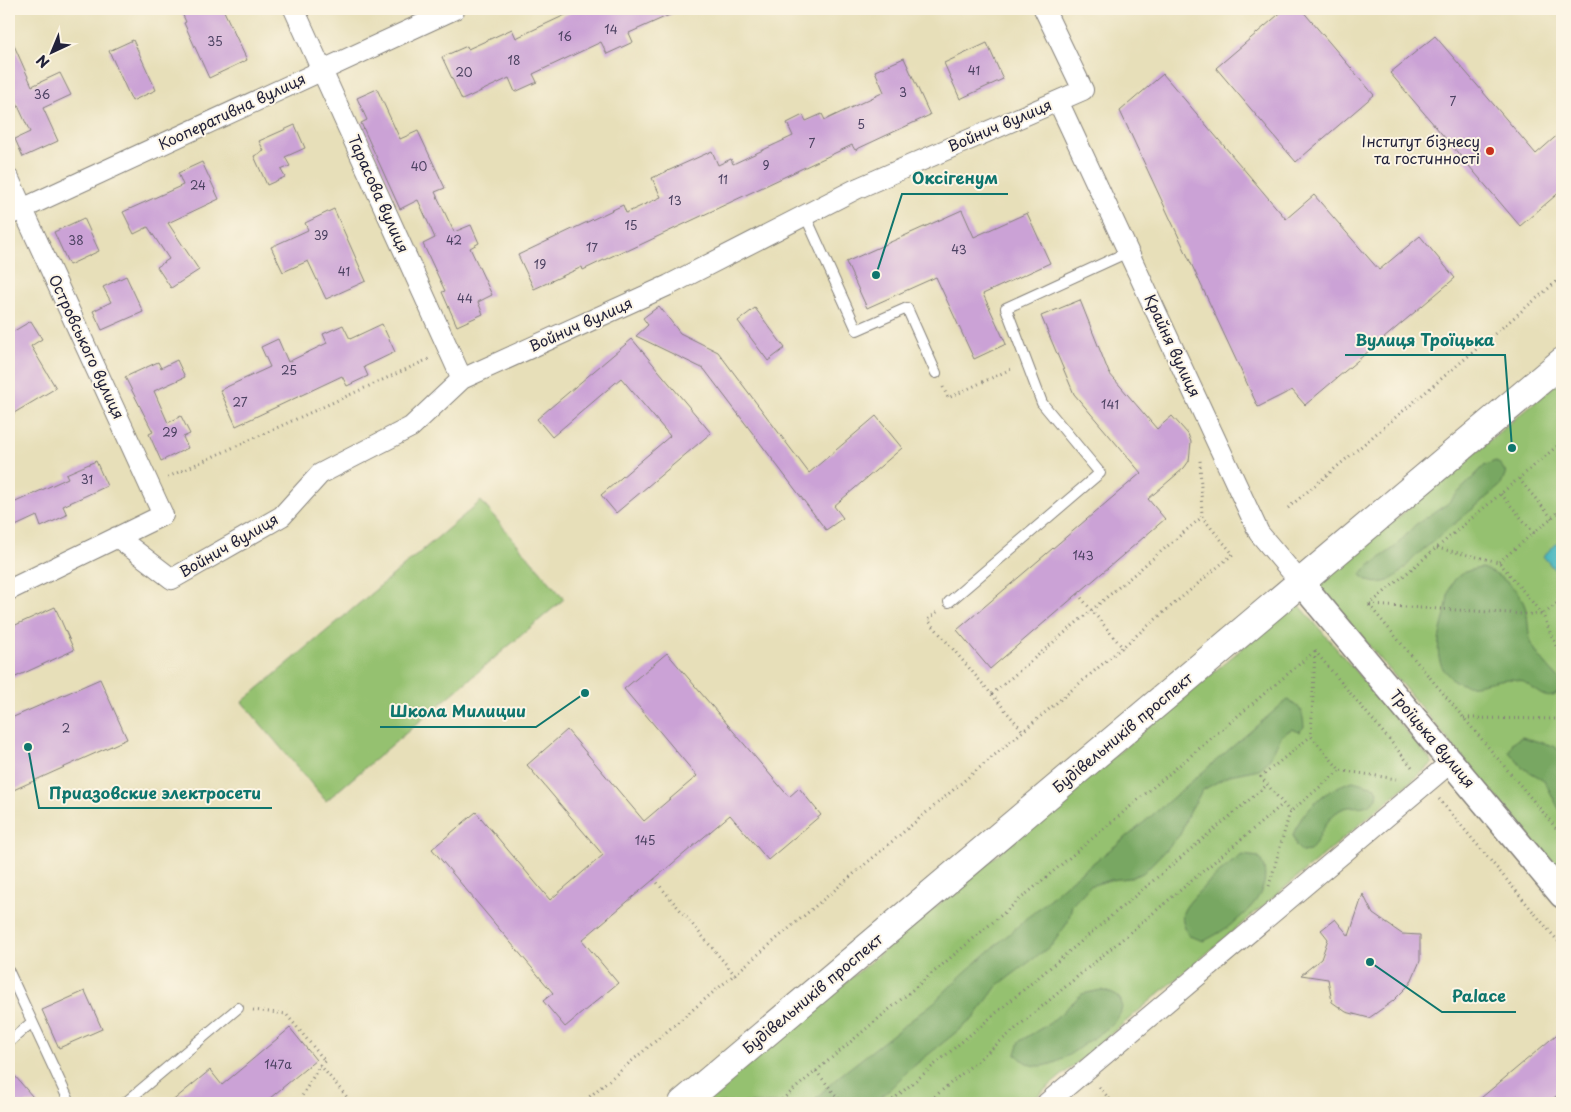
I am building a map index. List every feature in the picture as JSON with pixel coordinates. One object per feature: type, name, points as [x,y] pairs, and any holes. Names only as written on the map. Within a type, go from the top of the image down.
[{"type":"main road","name":"Будівельників проспект","points":[[684,1103],[1562,362]]},
{"type":"street","name":"Тарасова вулиця","points":[[294,9],[462,378]]},
{"type":"street","name":"Кооперативна вулиця","points":[[16,212],[455,9]]},
{"type":"street","name":"Войнич вулиця","points":[[117,537],[172,579],[282,516],[320,474],[411,427],[462,378],[669,285],[856,189],[1082,90],[1044,9]]},
{"type":"street","name":"Крайня вулиця","points":[[1058,101],[1259,533],[1301,582]]},
{"type":"street","name":"Островського вулиця","points":[[9,179],[16,212],[163,515],[117,537]]},
{"type":"street","points":[[9,590],[117,537]]},
{"type":"street","name":"Троїцька вулиця","points":[[1301,582],[1562,895]]},
{"type":"street","points":[[1047,1103],[1451,762]]},
{"type":"lane","points":[[804,215],[857,330],[907,308],[936,373]]},
{"type":"lane","points":[[949,602],[1100,473],[1042,403],[1006,308],[1128,252]]},
{"type":"lane","points":[[9,972],[70,1103]]},
{"type":"lane","points":[[125,1103],[238,1008]]},
{"type":"lane","points":[[9,1042],[32,1022]]},
{"type":"path","points":[[1288,508],[1562,277]]},
{"type":"path","points":[[150,486],[449,350]]},
{"type":"path","points":[[948,398],[1026,362]]},
{"type":"path","points":[[1370,605],[1562,442]]},
{"type":"path","points":[[1519,479],[1552,518]]},
{"type":"path","points":[[1501,494],[1534,533]]},
{"type":"path","points":[[1499,562],[1562,509]]},
{"type":"path","points":[[582,1103],[1233,554],[1202,517],[992,694]]},
{"type":"path","points":[[1437,548],[1499,562],[1543,615],[1562,661]]},
{"type":"path","points":[[1078,594],[1123,648]]},
{"type":"path","points":[[1370,605],[1543,615],[1562,599]]},
{"type":"path","points":[[1370,605],[1562,835]]},
{"type":"path","points":[[928,620],[1023,732]]},
{"type":"path","points":[[778,1103],[1315,651],[1311,736],[1340,770],[1426,784]]},
{"type":"path","points":[[1464,718],[1562,720]]},
{"type":"path","points":[[1290,812],[1261,778],[1311,736]]},
{"type":"path","points":[[1269,887],[1290,812],[1340,770]]},
{"type":"path","points":[[889,1103],[1267,785]]},
{"type":"path","points":[[927,1103],[1282,804]]},
{"type":"path","points":[[654,879],[734,975]]},
{"type":"path","points":[[238,1008],[286,1014],[325,1061],[320,1065],[298,1103]]},
{"type":"path","points":[[320,1065],[352,1103]]},
{"type":"path","points":[[816,1071],[842,1103]]},
{"type":"green space","points":[[1562,379],[1562,875],[1318,585]]},
{"type":"green space","points":[[1495,461],[1501,465],[1506,473],[1501,485],[1427,546],[1392,579],[1377,583],[1366,580],[1363,577],[1361,574],[1365,569],[1395,547],[1415,525],[1447,504],[1484,466]]},
{"type":"green space","points":[[481,501],[564,599],[326,801],[242,702]]},
{"type":"green space","points":[[1483,568],[1503,579],[1520,596],[1528,618],[1529,635],[1532,644],[1560,680],[1557,694],[1549,697],[1544,696],[1519,680],[1509,679],[1470,685],[1461,684],[1452,679],[1444,670],[1440,663],[1438,646],[1450,588],[1453,582],[1462,574]]},
{"type":"green space","points":[[1297,602],[1433,763],[1029,1103],[703,1103]]},
{"type":"green space","points":[[1287,700],[1295,704],[1302,714],[1304,727],[1299,732],[1292,729],[1281,736],[1268,762],[1259,769],[1230,775],[1203,790],[1188,814],[1180,835],[1143,873],[1129,878],[1110,880],[1090,886],[1072,905],[1068,922],[1052,945],[997,986],[974,1018],[909,1070],[886,1093],[873,1103],[811,1103],[837,1078],[933,1003],[964,973],[1071,880],[1129,835]]},
{"type":"green space","points":[[1522,737],[1554,746],[1562,753],[1562,815],[1544,780],[1523,768],[1509,752],[1513,742]]},
{"type":"green space","points":[[1353,781],[1375,787],[1378,791],[1377,798],[1367,805],[1340,810],[1327,823],[1310,851],[1302,852],[1296,846],[1293,835],[1303,816],[1325,794]]},
{"type":"green space","points":[[1242,855],[1259,857],[1264,870],[1264,883],[1259,896],[1239,918],[1215,935],[1204,941],[1189,936],[1183,919],[1186,907],[1209,882]]},
{"type":"green space","points":[[1101,990],[1117,997],[1121,1001],[1122,1008],[1116,1020],[1104,1031],[1069,1055],[1051,1064],[1033,1065],[1024,1062],[1016,1054],[1020,1041],[1050,1023],[1082,994]]},
{"type":"water","points":[[1562,539],[1562,570],[1558,574],[1543,556]]},
{"type":"building","points":[[180,9],[223,9],[247,60],[209,78],[184,23],[186,22]]},
{"type":"building","points":[[578,9],[683,9],[629,33],[633,42],[607,54],[601,42],[533,74],[537,82],[515,92],[509,78],[462,100],[442,57],[467,46],[468,49],[512,29],[516,38]]},
{"type":"building","points":[[1285,9],[1301,9],[1374,95],[1296,162],[1216,68]]},
{"type":"building","points":[[9,34],[32,86],[60,73],[71,95],[43,108],[58,141],[23,157],[15,139],[30,132],[9,86]]},
{"type":"building","points":[[1435,36],[1536,154],[1562,131],[1562,190],[1520,226],[1390,73]]},
{"type":"building","points":[[133,40],[156,90],[132,101],[109,51]]},
{"type":"building","points":[[987,43],[1003,79],[960,99],[944,63]]},
{"type":"building","points":[[904,58],[930,115],[855,150],[852,145],[627,251],[627,249],[583,270],[582,267],[534,289],[518,255],[623,205],[626,213],[661,197],[652,178],[712,151],[718,165],[731,159],[733,164],[793,136],[787,123],[803,115],[806,121],[822,114],[825,120],[884,92],[875,71]]},
{"type":"building","points":[[1163,74],[1286,219],[1314,195],[1379,270],[1420,236],[1455,278],[1305,405],[1292,390],[1258,407],[1120,111]]},
{"type":"building","points":[[377,89],[400,139],[418,131],[445,188],[435,192],[454,232],[471,225],[479,243],[470,248],[492,295],[478,302],[483,314],[457,326],[442,292],[445,291],[423,244],[435,238],[418,200],[400,209],[361,123],[367,120],[357,98]]},
{"type":"building","points":[[295,125],[305,148],[285,157],[290,166],[281,170],[285,177],[267,185],[254,156],[264,151],[259,141]]},
{"type":"building","points":[[202,162],[219,199],[168,223],[199,270],[171,288],[157,267],[169,259],[148,227],[134,234],[123,212],[183,185],[178,173]]},
{"type":"building","points":[[334,209],[366,281],[326,299],[308,261],[283,272],[271,247],[308,230],[305,223]]},
{"type":"building","points":[[962,210],[974,237],[1027,213],[1050,263],[983,294],[1006,344],[974,359],[936,277],[867,308],[846,262]]},
{"type":"building","points":[[84,218],[99,251],[69,265],[54,232]]},
{"type":"building","points":[[126,276],[143,312],[102,330],[93,311],[111,302],[103,287]]},
{"type":"building","points":[[1080,300],[1109,373],[1157,429],[1172,416],[1188,434],[1191,442],[1189,461],[1184,468],[1148,499],[1165,519],[990,669],[957,630],[1141,473],[1074,394],[1041,316]]},
{"type":"building","points":[[659,306],[680,333],[718,352],[809,473],[876,416],[902,448],[834,506],[843,518],[826,530],[704,369],[636,336],[648,325],[643,318]]},
{"type":"building","points":[[755,308],[785,348],[768,361],[738,321]]},
{"type":"building","points":[[31,321],[42,339],[31,346],[56,388],[9,416],[9,334]]},
{"type":"building","points":[[382,324],[395,352],[364,367],[368,376],[347,386],[342,376],[236,426],[220,390],[270,367],[261,347],[278,339],[288,362],[327,343],[323,334],[343,325],[350,339]]},
{"type":"building","points":[[632,339],[711,433],[616,513],[601,495],[670,436],[621,378],[552,437],[537,419]]},
{"type":"building","points":[[177,360],[185,377],[154,391],[168,423],[181,416],[190,434],[183,437],[188,448],[161,461],[149,434],[153,432],[125,377],[158,362],[161,368]]},
{"type":"building","points":[[96,461],[107,486],[63,506],[67,515],[41,527],[37,516],[9,529],[9,505],[68,478],[66,474]]},
{"type":"building","points":[[55,607],[74,650],[9,680],[9,628]]},
{"type":"building","points":[[667,653],[789,797],[799,788],[821,815],[768,860],[730,815],[582,940],[618,983],[565,1027],[543,1001],[553,993],[432,849],[476,812],[550,900],[603,855],[527,765],[567,730],[644,821],[697,776],[624,689]]},
{"type":"building","points":[[100,679],[127,739],[9,792],[9,719]]},
{"type":"building","points":[[1363,894],[1373,914],[1402,934],[1420,935],[1420,961],[1410,984],[1393,1001],[1369,1018],[1346,1012],[1332,1002],[1328,979],[1301,975],[1321,959],[1328,939],[1321,930],[1335,919],[1349,936]]},
{"type":"building","points":[[85,991],[102,1029],[59,1048],[42,1010]]},
{"type":"building","points":[[290,1028],[316,1060],[264,1103],[170,1103],[210,1070],[222,1085]]},
{"type":"building","points":[[1562,1030],[1562,1091],[1548,1103],[1475,1103]]},
{"type":"building","points":[[9,1069],[38,1103],[9,1103]]},
{"type":"place","name":"Інститут бізнесу та гостинності","points":[[1490,151]]},
{"type":"place","name":"Оксігенум","points":[[876,275]]},
{"type":"place","name":"Вулиця Троїцька","points":[[1512,448]]},
{"type":"place","name":"Школа Милиции","points":[[585,693]]},
{"type":"place","name":"Приазовские электросети","points":[[28,747]]},
{"type":"place","name":"Palace","points":[[1370,962]]}]
